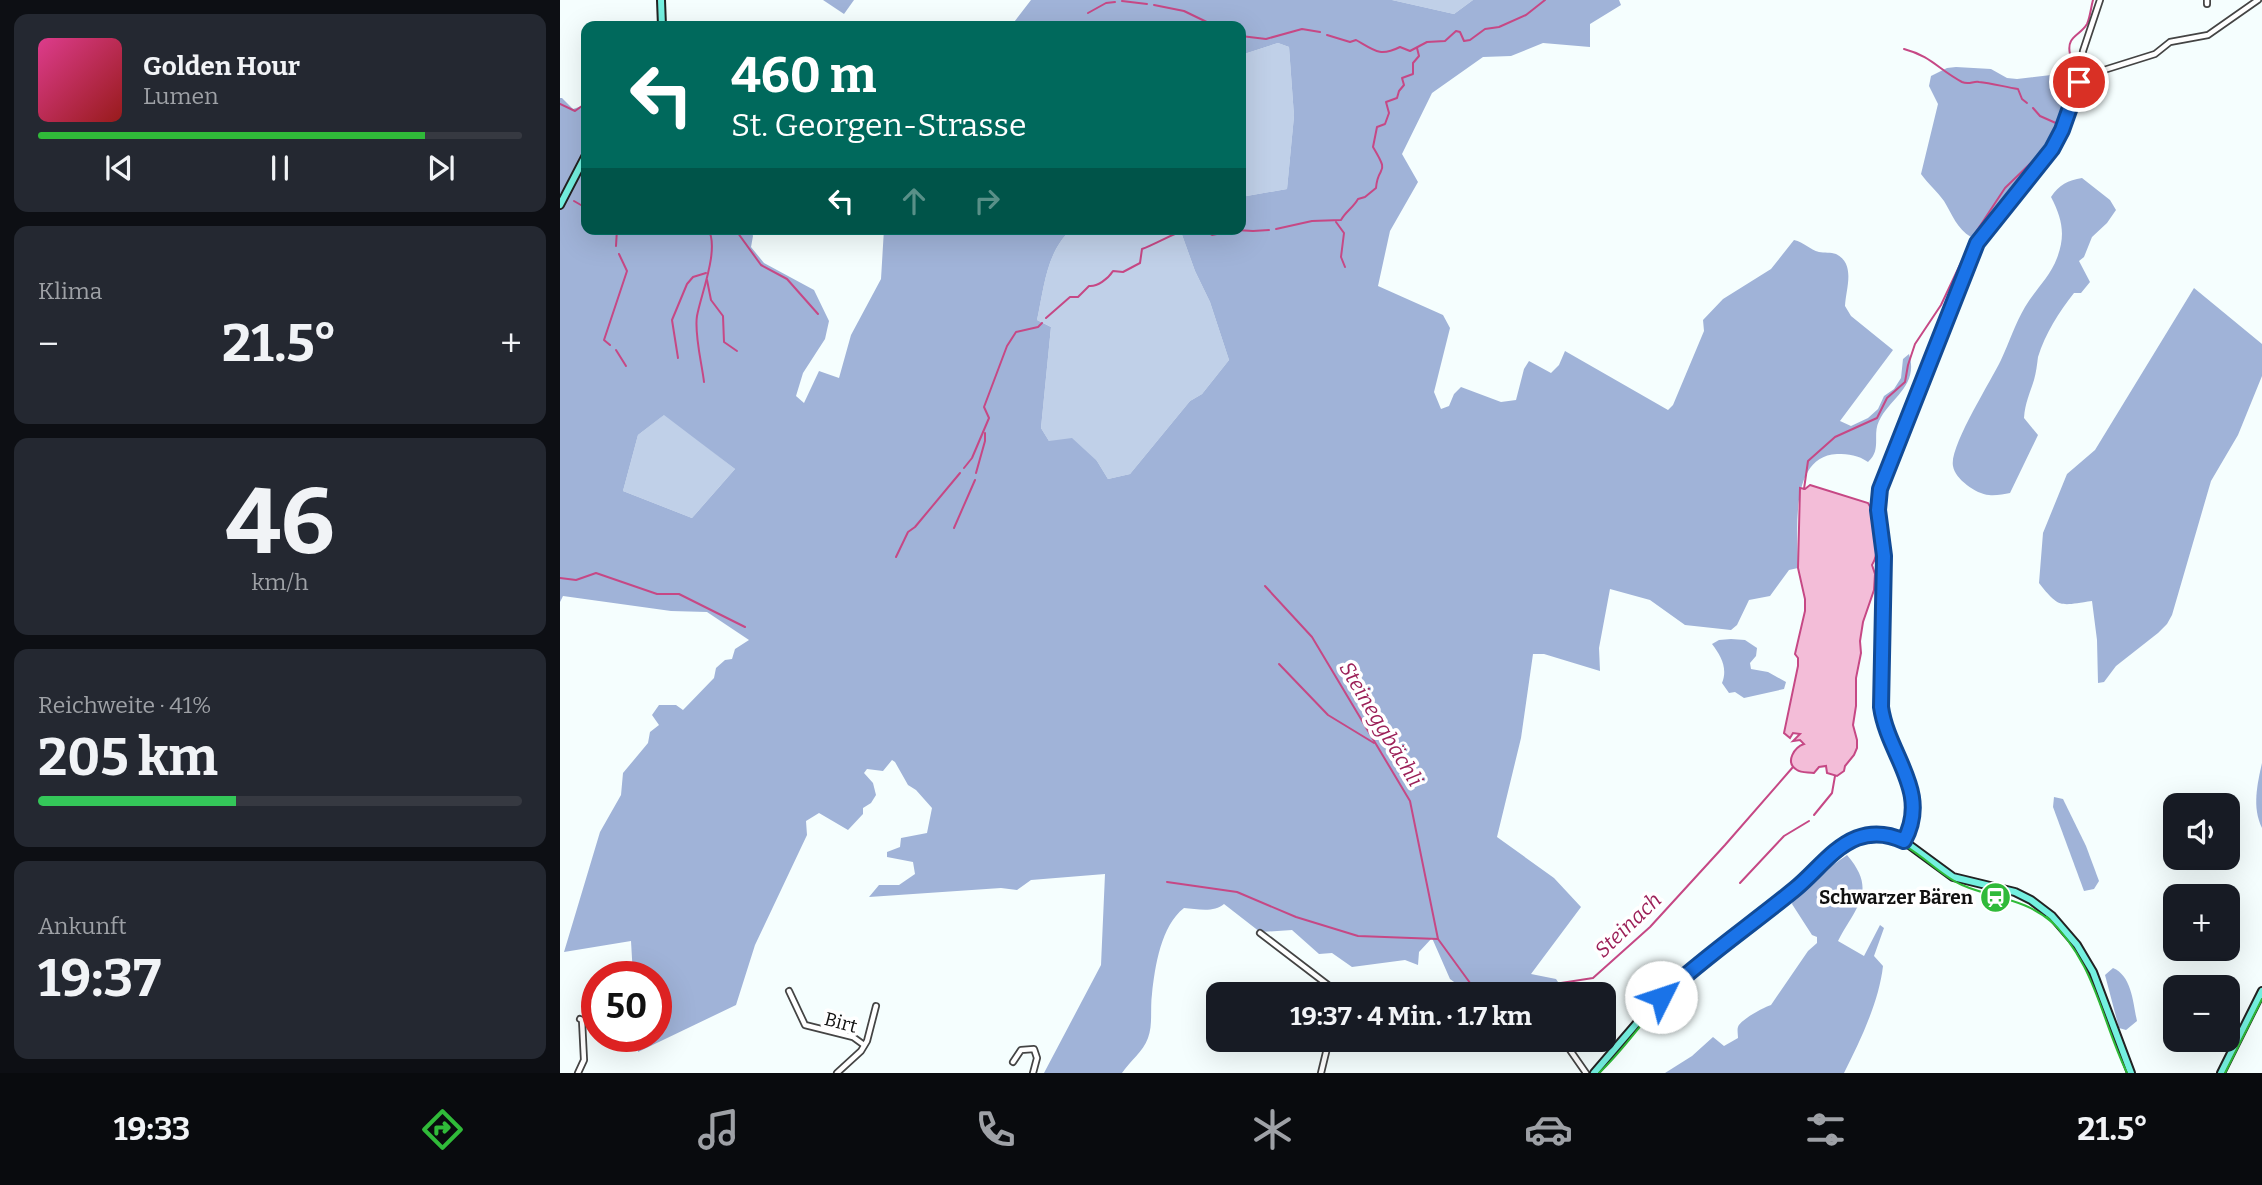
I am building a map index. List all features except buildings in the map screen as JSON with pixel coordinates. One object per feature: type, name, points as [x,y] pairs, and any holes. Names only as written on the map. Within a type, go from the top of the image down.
[{"type":"main road","points":[[661,0],[662,21]]},
{"type":"main road","points":[[560,205],[581,165]]},
{"type":"main road","points":[[1594,1073],[1649,1009],[1676,983],[1800,885],[1835,852],[1855,839],[1872,834],[1887,835],[1904,841],[1953,877],[2022,895],[2060,924],[2077,945],[2093,972],[2131,1073]]},
{"type":"main road","points":[[2221,1073],[2262,991]]},
{"type":"street","points":[[1904,841],[1913,823],[1914,801],[1905,773],[1884,727],[1881,707],[1884,556],[1878,510],[1880,489],[1977,243],[2052,149],[2062,130],[2077,89],[2083,51],[2100,0]]},
{"type":"street","points":[[2077,89],[2085,88],[2104,70],[2152,55],[2170,42],[2208,35],[2258,0]]},
{"type":"street","points":[[1260,933],[1324,982]]},
{"type":"street","name":"Birt","points":[[789,991],[802,1022],[807,1027],[844,1034],[864,1045]]},
{"type":"street","points":[[837,1073],[864,1045],[872,1030],[876,1006]]},
{"type":"street","points":[[578,1073],[584,1060],[580,1019]]},
{"type":"street","points":[[1013,1062],[1021,1050],[1034,1049],[1037,1058],[1033,1073]]},
{"type":"street","points":[[1321,1073],[1326,1052]]},
{"type":"street","points":[[1571,1052],[1586,1073]]},
{"type":"shaded area","points":[[823,0],[854,0],[844,14]]},
{"type":"shaded area","points":[[1031,0],[1392,0],[1454,14],[1473,0],[1619,0],[1621,5],[1590,24],[1590,47],[1543,43],[1511,56],[1483,57],[1432,93],[1402,154],[1418,182],[1390,231],[1378,286],[1443,315],[1450,328],[1434,392],[1441,409],[1449,406],[1454,394],[1461,387],[1501,402],[1516,400],[1524,369],[1529,361],[1551,373],[1559,365],[1565,351],[1668,410],[1673,405],[1704,331],[1703,320],[1723,299],[1771,269],[1794,240],[1816,251],[1834,253],[1842,258],[1848,270],[1845,306],[1851,316],[1893,350],[1840,421],[1851,426],[1868,418],[1878,409],[1884,396],[1894,389],[1901,378],[1903,359],[1909,354],[1910,375],[1879,421],[1872,457],[1868,462],[1853,455],[1837,454],[1821,458],[1810,468],[1799,499],[1798,568],[1789,570],[1770,596],[1749,600],[1737,625],[1731,630],[1685,625],[1650,600],[1610,589],[1599,648],[1600,671],[1544,654],[1533,654],[1521,738],[1497,837],[1554,878],[1581,907],[1531,974],[1556,979],[1558,982],[1454,982],[1450,979],[1432,938],[1419,952],[1418,965],[1405,960],[1352,967],[1332,953],[1319,954],[1292,930],[1260,932],[1224,904],[1200,910],[1184,908],[1170,925],[1160,947],[1153,983],[1148,1038],[1122,1073],[1044,1073],[1101,965],[1105,874],[1031,880],[1017,890],[1001,888],[869,897],[879,885],[899,885],[915,874],[913,862],[887,857],[887,852],[900,847],[901,838],[927,833],[932,808],[908,785],[892,760],[883,771],[867,769],[864,773],[873,783],[876,795],[848,830],[819,813],[806,821],[807,835],[755,945],[736,1005],[672,1036],[672,961],[632,961],[631,941],[564,952],[600,832],[621,795],[623,773],[648,743],[650,732],[659,725],[652,715],[659,705],[676,705],[683,710],[714,678],[716,668],[725,660],[732,659],[735,649],[749,640],[707,612],[671,611],[563,596],[560,602],[560,98],[573,109],[581,106],[581,235],[753,235],[751,247],[764,263],[814,290],[829,321],[825,339],[803,373],[796,396],[804,403],[819,371],[839,378],[851,335],[881,279],[884,235],[1066,235],[1051,259],[1037,320],[1051,327],[1041,428],[1049,441],[1072,438],[1097,461],[1108,479],[1130,474],[1190,401],[1202,394],[1229,360],[1210,302],[1182,235],[1246,235],[1246,196],[1287,189],[1294,116],[1289,47],[1278,43],[1246,53],[1246,21],[1015,21]],"holes":[[[664,415],[735,469],[692,518],[623,491],[638,435]]]},
{"type":"shaded area","points":[[1392,0],[1473,0],[1454,14]]},
{"type":"shaded area","points":[[1278,43],[1289,47],[1294,116],[1287,189],[1246,196],[1246,53]]},
{"type":"shaded area","points":[[2075,55],[2075,84],[2059,131],[2033,170],[1998,204],[1983,227],[1971,237],[1958,226],[1944,201],[1921,174],[1938,104],[1929,86],[1931,76],[1947,68],[1956,67],[1991,69],[2007,78],[2017,79],[2068,73],[2069,61]]},
{"type":"shaded area","points":[[2082,178],[2110,200],[2116,210],[2092,237],[2084,257],[2079,261],[2090,282],[2081,293],[2074,293],[2068,300],[2041,348],[2024,418],[2038,435],[2010,493],[1984,494],[1967,485],[1955,471],[1953,466],[1957,444],[2001,360],[2021,313],[2057,258],[2062,227],[2051,197],[2064,184]]},
{"type":"shaded area","points":[[1066,235],[1182,235],[1210,302],[1229,360],[1202,394],[1190,401],[1130,474],[1108,479],[1097,461],[1049,441],[1041,428],[1051,327],[1037,320],[1051,259]]},
{"type":"shaded area","points":[[2194,288],[2262,344],[2262,376],[2238,435],[2211,481],[2172,615],[2158,633],[2116,666],[2104,682],[2098,683],[2097,640],[2092,601],[2062,604],[2052,598],[2039,583],[2043,533],[2067,474],[2095,450]]},
{"type":"shaded area","points":[[665,414],[735,469],[692,518],[623,491],[638,435]]},
{"type":"shaded area","points":[[1810,485],[1868,503],[1877,534],[1872,565],[1875,574],[1874,590],[1863,622],[1856,678],[1853,725],[1857,748],[1844,771],[1837,776],[1827,773],[1826,766],[1819,767],[1814,773],[1793,767],[1791,759],[1794,751],[1804,744],[1800,740],[1793,741],[1800,734],[1793,733],[1790,738],[1784,733],[1798,666],[1795,654],[1805,611],[1798,568],[1800,488],[1805,489]]},
{"type":"shaded area","points":[[1731,639],[1745,640],[1757,648],[1756,656],[1750,663],[1751,669],[1768,672],[1786,682],[1784,689],[1744,698],[1735,692],[1729,693],[1722,683],[1723,662],[1712,644]]},
{"type":"shaded area","points":[[2262,763],[2262,828],[2256,804]]},
{"type":"shaded area","points":[[2054,797],[2063,799],[2086,846],[2099,881],[2094,889],[2084,891],[2053,807]]},
{"type":"shaded area","points":[[1847,855],[1856,868],[1863,889],[1857,908],[1838,941],[1864,956],[1880,925],[1884,928],[1874,956],[1883,966],[1881,980],[1862,1035],[1844,1073],[1665,1073],[1692,1056],[1713,1037],[1724,1046],[1738,1038],[1738,1028],[1743,1021],[1771,1005],[1808,951],[1817,943],[1817,937],[1812,935],[1792,904],[1795,897],[1816,877]]},
{"type":"shaded area","points":[[2113,968],[2124,977],[2133,998],[2137,1021],[2126,1030],[2119,1028],[2105,975]]},
{"type":"waterway","points":[[1327,35],[1350,42],[1356,40],[1382,52],[1400,47],[1410,51],[1427,42],[1445,41],[1456,31],[1460,32],[1464,41],[1470,40],[1485,29],[1499,27],[1526,15],[1545,0]]},
{"type":"waterway","name":"Steinach","points":[[2070,54],[2070,43],[2087,24],[2093,0]]},
{"type":"waterway","points":[[1122,1],[1147,4]]},
{"type":"waterway","points":[[1088,13],[1106,3],[1115,2]]},
{"type":"waterway","points":[[1154,5],[1184,11],[1205,21]]},
{"type":"waterway","points":[[1246,37],[1266,39],[1302,29],[1320,32]]},
{"type":"waterway","points":[[1276,229],[1312,221],[1341,220],[1358,199],[1376,188],[1382,169],[1373,147],[1377,127],[1385,124],[1389,113],[1386,102],[1397,98],[1404,85],[1402,78],[1413,74],[1413,63],[1419,56],[1417,48]]},
{"type":"waterway","points":[[1904,49],[1928,59],[1962,82],[2018,89],[2027,103]]},
{"type":"waterway","name":"Steinach","points":[[1804,489],[1808,461],[1835,437],[1877,418],[1887,398],[1905,382],[1915,344],[1941,305],[1974,235],[2005,188],[2052,138],[2075,76],[2071,59]]},
{"type":"waterway","points":[[560,104],[575,111],[581,107]]},
{"type":"waterway","points":[[2033,108],[2040,116],[2058,124]]},
{"type":"waterway","points":[[574,201],[581,205]]},
{"type":"waterway","points":[[1336,222],[1344,233],[1341,257],[1345,267]]},
{"type":"waterway","points":[[1246,231],[1269,230]]},
{"type":"waterway","points":[[616,246],[617,235]]},
{"type":"waterway","points":[[704,382],[696,323],[711,259],[710,235]]},
{"type":"waterway","points":[[739,235],[761,265],[787,279],[818,314]]},
{"type":"waterway","points":[[1046,318],[1070,297],[1078,297],[1089,286],[1102,282],[1113,271],[1123,272],[1140,263],[1142,249],[1173,235]]},
{"type":"waterway","points":[[610,345],[604,340],[627,271],[619,254]]},
{"type":"waterway","points":[[678,358],[672,320],[687,284],[693,277],[706,273]]},
{"type":"waterway","points":[[707,280],[711,300],[723,316],[724,342],[737,351]]},
{"type":"waterway","points":[[964,468],[972,458],[989,418],[984,407],[1007,346],[1016,332],[1038,327],[1042,323]]},
{"type":"waterway","points":[[616,350],[626,366]]},
{"type":"waterway","points":[[976,473],[985,433]]},
{"type":"waterway","points":[[896,557],[908,532],[960,473]]},
{"type":"waterway","points":[[954,528],[975,480]]},
{"type":"waterway","points":[[560,578],[576,580],[596,573],[657,594],[679,594],[745,627]]},
{"type":"waterway","name":"Steineggbächli","points":[[1265,586],[1312,637],[1410,801],[1438,939]]},
{"type":"waterway","points":[[1279,664],[1328,715],[1374,743]]},
{"type":"waterway","name":"Steinach","points":[[1167,882],[1237,892],[1296,917],[1358,936],[1438,939],[1473,987],[1516,990],[1593,978],[1650,927],[1793,767]]},
{"type":"waterway","points":[[1814,815],[1832,793],[1835,776]]},
{"type":"waterway","points":[[1740,883],[1784,836],[1809,821]]},
{"type":"railway","points":[[1599,1073],[1680,983],[1790,898],[1838,854],[1862,841],[1880,838],[1902,844],[1952,880],[2031,908],[2053,923]]},
{"type":"railway","points":[[2047,917],[2063,935],[2087,972],[2127,1073]]},
{"type":"railway","points":[[2225,1073],[2262,999]]},
{"type":"place","name":"Schwarzer Bären","points":[[1996,897]]},
{"type":"route","points":[[1661,997],[1701,962],[1800,885],[1847,843],[1872,834],[1893,836],[1904,841],[1913,823],[1912,792],[1884,727],[1881,707],[1884,556],[1878,510],[1880,489],[1977,243],[2052,149],[2062,130],[2079,82]]}]
